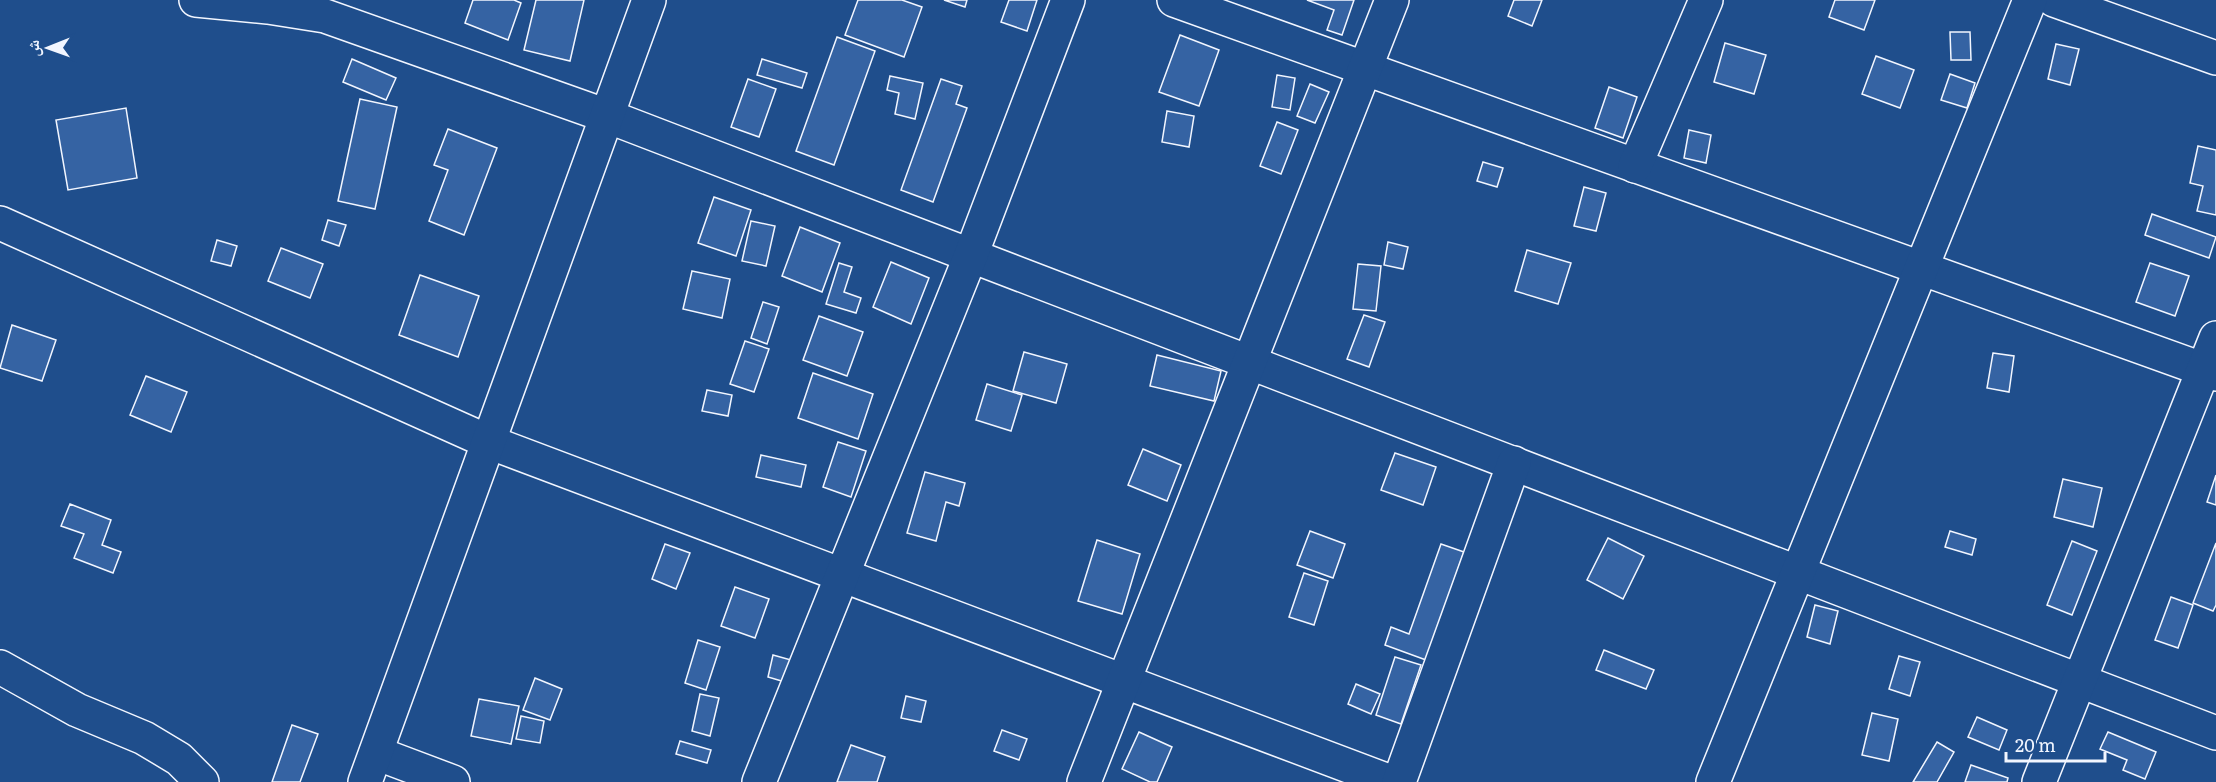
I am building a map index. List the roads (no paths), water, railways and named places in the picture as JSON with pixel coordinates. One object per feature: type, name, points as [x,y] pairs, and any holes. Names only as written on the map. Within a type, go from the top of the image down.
[{"type":"street","points":[[196,0],[268,7],[328,8],[2216,732]]},
{"type":"street","points":[[453,782],[371,767],[649,0]]},
{"type":"street","points":[[759,782],[971,255],[1068,0]]},
{"type":"street","points":[[1174,0],[2209,372]]},
{"type":"street","points":[[1084,782],[1392,0]]},
{"type":"street","points":[[1635,165],[1706,0]]},
{"type":"street","points":[[1713,782],[2030,0]]},
{"type":"street","points":[[2054,0],[2216,58]]},
{"type":"street","points":[[0,224],[489,442],[1391,782]]},
{"type":"street","points":[[2039,782],[2209,372],[2216,338]]},
{"type":"street","points":[[1398,782],[1514,463]]},
{"type":"street","points":[[0,667],[77,710],[144,738],[179,759],[202,782]]}]
